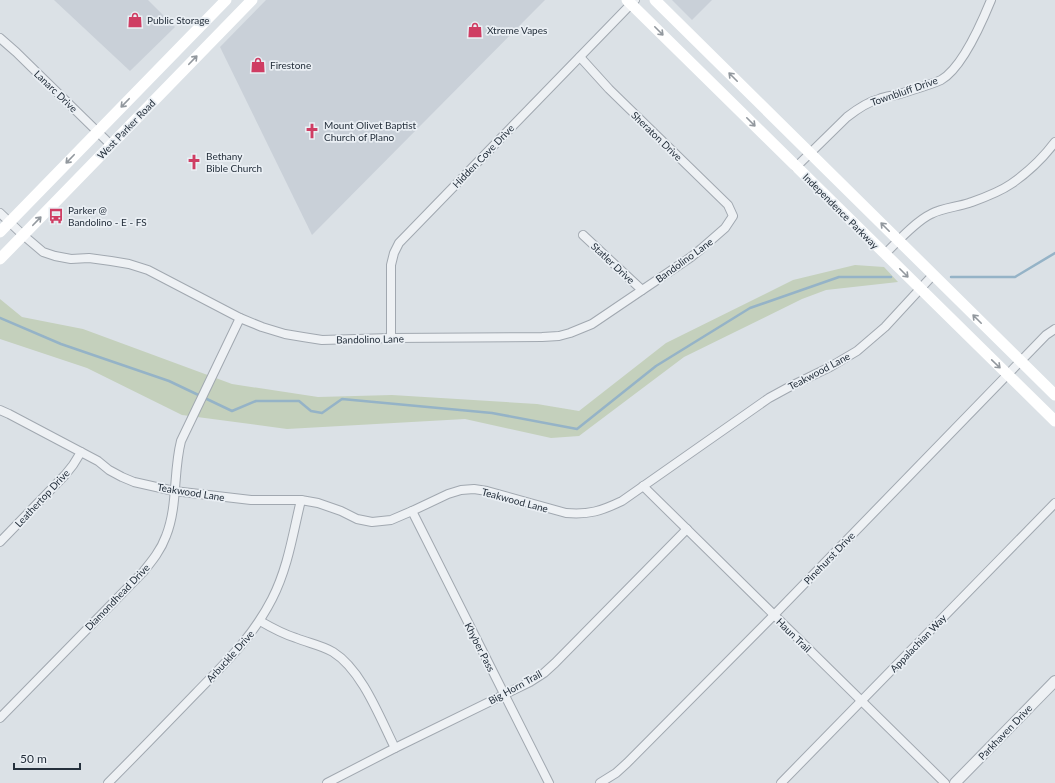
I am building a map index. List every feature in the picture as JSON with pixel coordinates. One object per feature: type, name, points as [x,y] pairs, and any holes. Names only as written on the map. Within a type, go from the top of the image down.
[{"type":"main road","name":"West Parker Road","points":[[0,232],[226,0]]},
{"type":"main road","name":"Independence Parkway","points":[[655,0],[1055,395]]},
{"type":"main road","name":"Independence Parkway","points":[[631,1],[796,167],[1055,421]]},
{"type":"main road","name":"West Parker Road","points":[[0,259],[111,145],[246,2]]},
{"type":"street","name":"Townbluff Drive","points":[[796,167],[856,110],[878,99],[897,95],[941,80],[961,60],[983,19],[991,0]]},
{"type":"street","name":"Hidden Cove Drive","points":[[391,338],[391,265],[399,243],[580,57],[631,1]]},
{"type":"street","name":"Lanarc Drive","points":[[0,38],[111,145]]},
{"type":"street","name":"Sheraton Drive","points":[[580,57],[609,89],[728,205],[733,216]]},
{"type":"street","points":[[885,254],[898,240],[933,212],[968,203],[995,193],[1010,185],[1033,166],[1055,142]]},
{"type":"street","name":"Bandolino Lane","points":[[0,213],[43,252],[71,259],[89,258],[129,264],[148,270],[240,318],[262,327],[286,334],[322,340],[542,337],[559,336],[570,333],[592,324],[701,249],[725,228],[733,216]]},
{"type":"street","name":"Statler Drive","points":[[583,235],[642,290]]},
{"type":"street","name":"Teakwood Lane","points":[[0,410],[98,461],[109,470],[128,480],[174,491],[251,500],[301,500],[318,503],[341,511],[357,519],[372,522],[391,520],[448,494],[461,490],[474,489],[486,491],[566,514],[594,512],[622,501],[769,398],[843,360],[857,351],[885,327],[933,275]]},
{"type":"street","name":"Diamondhead Drive","points":[[0,718],[143,572],[157,554],[166,536],[171,519],[180,447],[183,436],[240,318]]},
{"type":"street","name":"Pinehurst Drive","points":[[600,783],[627,764],[774,615],[1020,361],[1046,335],[1055,329]]},
{"type":"street","name":"Leathertop Drive","points":[[0,542],[65,475],[81,452]]},
{"type":"street","name":"Haun Trail","points":[[643,486],[945,783]]},
{"type":"street","name":"Arbuckle Drive","points":[[108,783],[240,648],[260,621],[273,598],[283,574],[301,500]]},
{"type":"street","name":"Appalachian Way","points":[[780,783],[1055,503]]},
{"type":"street","name":"Khyber Pass","points":[[412,511],[548,783]]},
{"type":"street","name":"Big Horn Trail","points":[[328,783],[395,748],[530,682],[544,673],[687,529]]},
{"type":"street","points":[[260,621],[278,631],[333,652],[344,662],[357,676],[366,690],[395,748]]},
{"type":"street","name":"Parkhaven Drive","points":[[955,783],[1055,681]]},
{"type":"shaded area","points":[[54,0],[148,0],[175,27],[130,71]]},
{"type":"shaded area","points":[[266,0],[545,0],[312,235],[220,47]]},
{"type":"shaded area","points":[[672,0],[712,0],[692,20]]},
{"type":"green space","points":[[855,265],[884,267],[898,282],[826,290],[802,299],[684,357],[579,436],[551,438],[465,419],[287,429],[182,415],[87,368],[0,339],[0,299],[22,317],[83,329],[232,384],[318,397],[392,395],[537,404],[579,411],[666,343],[793,280]]},
{"type":"waterway","points":[[951,277],[1015,277],[1055,253]]},
{"type":"waterway","points":[[0,318],[61,344],[169,381],[232,411],[256,401],[299,401],[311,411],[322,413],[342,399],[492,413],[577,429],[656,366],[750,308],[839,277],[891,277]]},
{"type":"place","name":"Public Storage","points":[[135,20]]},
{"type":"place","name":"Xtreme Vapes","points":[[475,30]]},
{"type":"place","name":"Firestone","points":[[258,65]]},
{"type":"place","name":"Mount Olivet Baptist Church of Plano","points":[[312,131]]},
{"type":"place","name":"Bethany Bible Church","points":[[194,162]]},
{"type":"place","name":"Parker @ Bandolino - E - FS","points":[[56,216]]}]
